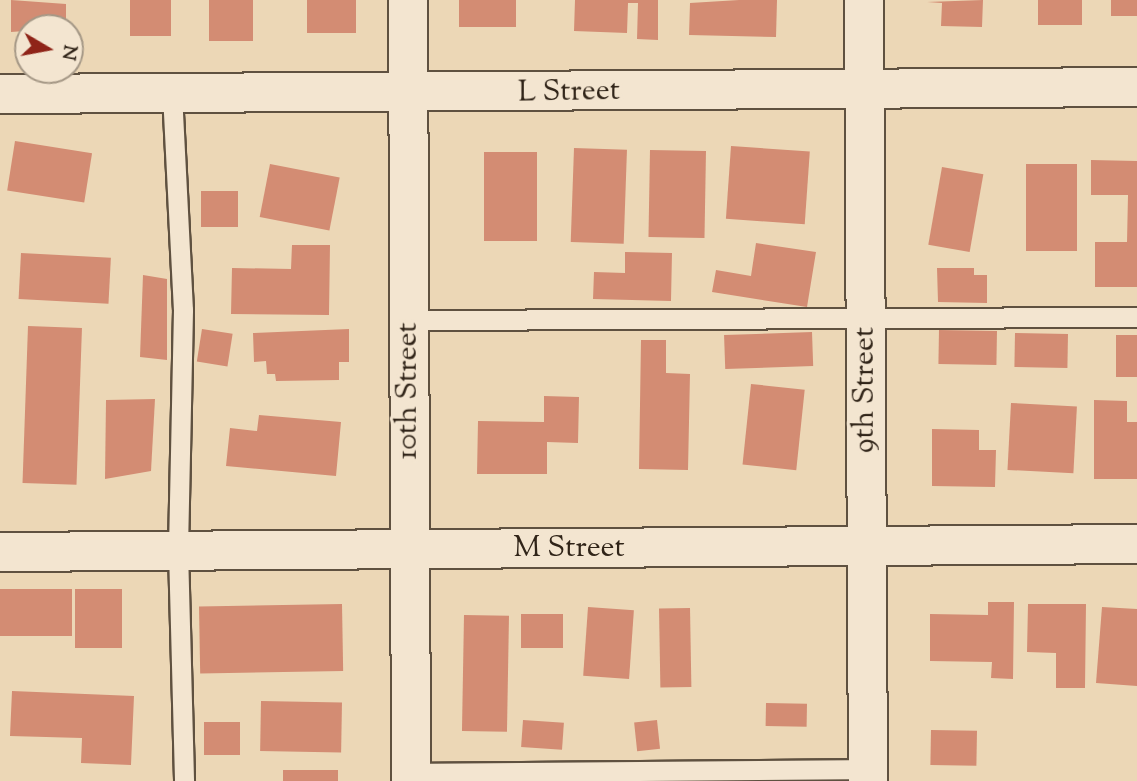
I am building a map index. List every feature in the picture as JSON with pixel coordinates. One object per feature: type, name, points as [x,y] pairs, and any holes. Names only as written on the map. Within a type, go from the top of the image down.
[{"type":"street","name":"10th Street","points":[[408,0],[408,549],[411,777]]},
{"type":"street","name":"9th Street","points":[[864,0],[868,775]]},
{"type":"street","name":"L Street","points":[[0,94],[408,95],[1137,87]]},
{"type":"street","name":"M Street","points":[[0,552],[1137,544]]},
{"type":"lane","points":[[172,93],[183,310],[178,550],[184,781]]},
{"type":"lane","points":[[409,320],[1137,317]]},
{"type":"lane","points":[[411,777],[868,775]]},
{"type":"building","points":[[11,0],[66,4],[66,14],[14,14],[14,32],[11,32]]},
{"type":"building","points":[[130,0],[171,0],[171,36],[130,36]]},
{"type":"building","points":[[209,0],[253,0],[253,41],[209,41]]},
{"type":"building","points":[[307,0],[356,0],[356,33],[307,33]]},
{"type":"building","points":[[459,0],[516,0],[516,27],[459,27]]},
{"type":"building","points":[[575,0],[658,0],[658,40],[637,39],[638,3],[628,3],[627,33],[574,31]]},
{"type":"building","points":[[777,0],[776,37],[689,35],[690,3]]},
{"type":"building","points":[[983,0],[982,27],[941,26],[942,3],[927,2]]},
{"type":"building","points":[[1038,0],[1082,0],[1082,25],[1038,25]]},
{"type":"building","points":[[1111,0],[1137,0],[1137,16],[1111,16]]},
{"type":"building","points":[[15,141],[92,153],[84,203],[7,190]]},
{"type":"building","points":[[731,146],[810,152],[805,224],[726,219]]},
{"type":"building","points":[[574,148],[627,150],[624,244],[571,242]]},
{"type":"building","points":[[650,150],[706,151],[704,238],[648,237]]},
{"type":"building","points":[[484,152],[537,152],[537,241],[484,241]]},
{"type":"building","points":[[1091,160],[1137,161],[1137,287],[1095,287],[1095,242],[1127,242],[1128,195],[1091,195]]},
{"type":"building","points":[[270,164],[340,178],[329,231],[260,217]]},
{"type":"building","points":[[1026,164],[1077,164],[1077,251],[1026,251]]},
{"type":"building","points":[[942,167],[983,174],[970,252],[928,245]]},
{"type":"building","points":[[201,191],[238,191],[238,227],[201,227]]},
{"type":"building","points":[[756,243],[816,252],[807,307],[712,292],[716,270],[751,276]]},
{"type":"building","points":[[292,245],[330,245],[329,315],[231,314],[232,268],[291,269]]},
{"type":"building","points":[[625,252],[672,253],[671,301],[593,299],[594,272],[625,273]]},
{"type":"building","points":[[21,253],[111,258],[108,304],[19,299]]},
{"type":"building","points":[[937,268],[974,268],[974,275],[987,275],[987,303],[938,302]]},
{"type":"building","points":[[143,275],[167,279],[167,360],[140,357]]},
{"type":"building","points":[[28,326],[82,328],[76,485],[23,483]]},
{"type":"building","points":[[202,329],[233,334],[227,366],[197,362]]},
{"type":"building","points":[[349,329],[349,362],[339,362],[339,380],[276,381],[275,374],[267,374],[266,361],[254,362],[253,333]]},
{"type":"building","points":[[939,330],[997,331],[996,365],[938,364]]},
{"type":"building","points":[[812,332],[813,366],[725,369],[724,335]]},
{"type":"building","points":[[1015,333],[1068,334],[1067,368],[1014,367]]},
{"type":"building","points":[[1116,335],[1137,335],[1137,377],[1116,377]]},
{"type":"building","points":[[641,340],[666,340],[666,373],[690,374],[688,470],[639,469]]},
{"type":"building","points":[[751,384],[805,390],[796,470],[743,465]]},
{"type":"building","points":[[544,396],[579,397],[578,443],[547,442],[547,474],[477,474],[478,421],[544,422]]},
{"type":"building","points":[[155,399],[151,471],[105,479],[106,400]]},
{"type":"building","points":[[1094,400],[1127,401],[1127,422],[1137,422],[1137,479],[1094,479]]},
{"type":"building","points":[[1011,403],[1077,406],[1073,473],[1007,470]]},
{"type":"building","points":[[259,415],[341,422],[336,476],[226,466],[230,428],[257,431]]},
{"type":"building","points":[[932,429],[979,430],[979,450],[996,450],[995,487],[932,486]]},
{"type":"building","points":[[0,589],[72,589],[72,636],[0,636]]},
{"type":"building","points":[[75,589],[122,589],[122,648],[75,648]]},
{"type":"building","points":[[988,602],[1014,602],[1013,679],[991,678],[992,662],[930,661],[930,614],[988,615]]},
{"type":"building","points":[[342,604],[343,671],[200,673],[199,606]]},
{"type":"building","points":[[1028,604],[1086,604],[1085,688],[1056,688],[1056,653],[1027,652]]},
{"type":"building","points":[[588,607],[634,610],[629,679],[583,676]]},
{"type":"building","points":[[1102,607],[1137,609],[1137,686],[1096,683]]},
{"type":"building","points":[[690,608],[691,687],[660,688],[659,609]]},
{"type":"building","points":[[521,614],[563,614],[563,648],[521,648]]},
{"type":"building","points":[[464,615],[509,616],[507,732],[462,731]]},
{"type":"building","points":[[12,691],[134,696],[131,765],[81,763],[82,738],[10,736]]},
{"type":"building","points":[[261,701],[342,702],[341,752],[260,751]]},
{"type":"building","points":[[766,703],[807,704],[807,727],[766,726]]},
{"type":"building","points":[[523,720],[564,723],[562,750],[521,747]]},
{"type":"building","points":[[657,720],[660,749],[637,751],[634,722]]},
{"type":"building","points":[[204,722],[240,722],[240,755],[204,755]]},
{"type":"building","points":[[931,730],[977,731],[976,766],[930,765]]},
{"type":"building","points":[[283,770],[338,770],[338,781],[283,781]]}]
